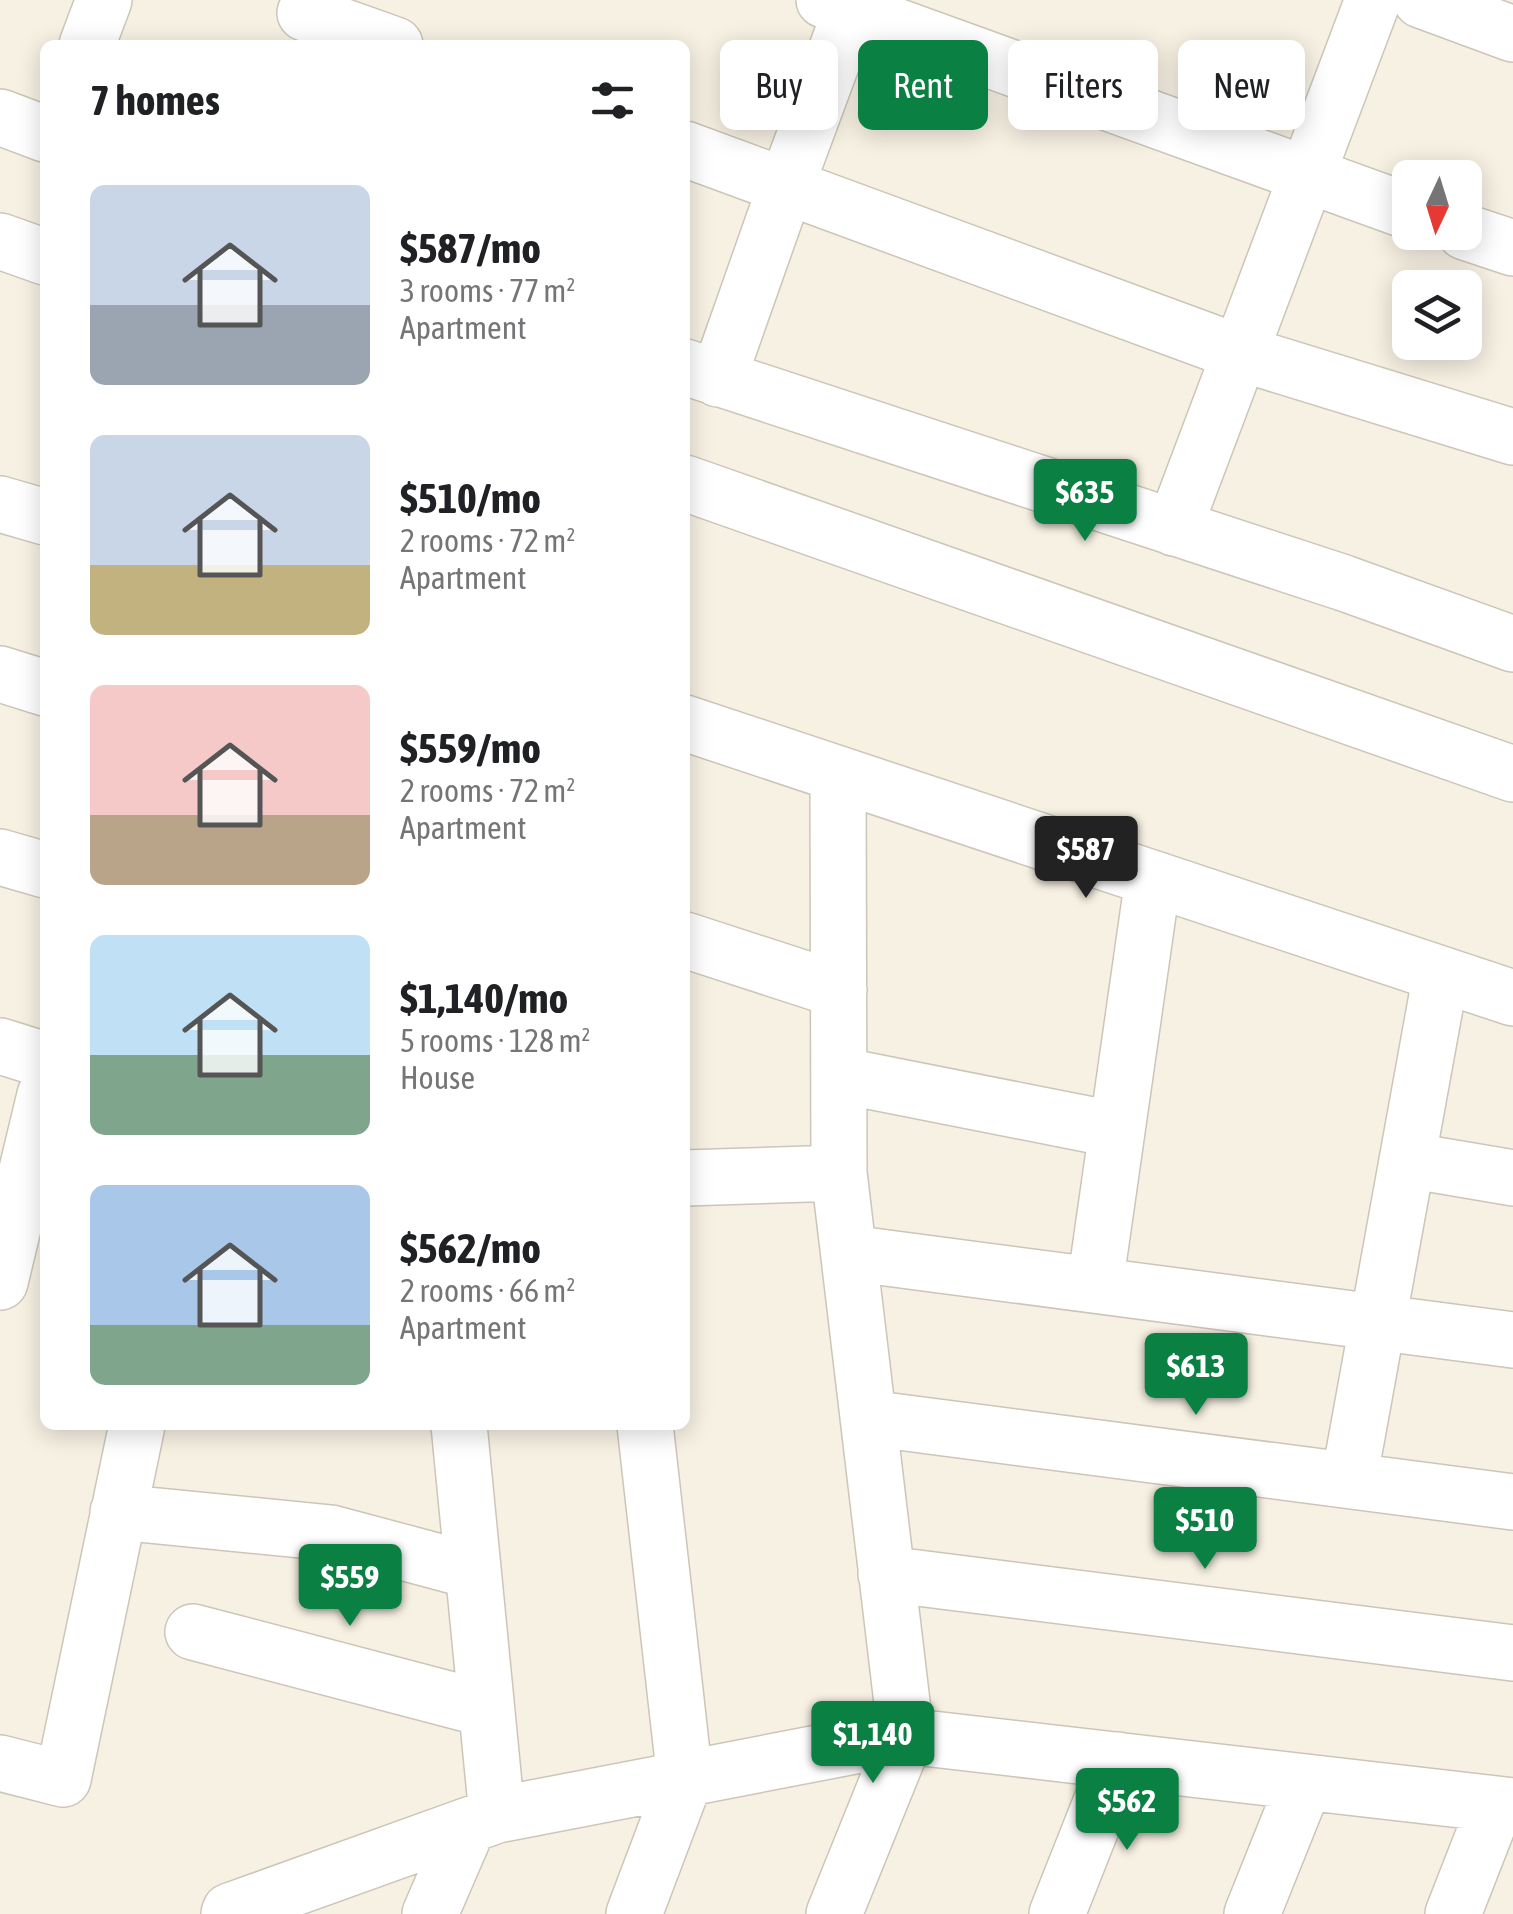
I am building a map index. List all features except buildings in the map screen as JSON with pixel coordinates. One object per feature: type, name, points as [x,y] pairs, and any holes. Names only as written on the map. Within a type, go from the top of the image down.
[{"type":"street","points":[[90,40],[104,0]]},
{"type":"street","points":[[1174,528],[1373,0]]},
{"type":"street","points":[[1421,0],[1513,34]]},
{"type":"street","points":[[1392,206],[843,3],[786,186],[702,373],[1344,583],[1513,644]]},
{"type":"street","points":[[303,19],[378,40]]},
{"type":"street","points":[[0,117],[40,132]]},
{"type":"street","points":[[690,151],[1240,353],[1513,436]]},
{"type":"street","points":[[1482,238],[1513,248]]},
{"type":"street","points":[[0,241],[40,255]]},
{"type":"street","points":[[690,485],[1513,774]]},
{"type":"street","points":[[0,504],[40,516]]},
{"type":"street","points":[[0,674],[40,686]]},
{"type":"street","points":[[690,726],[1513,998]]},
{"type":"street","points":[[834,1914],[906,1736],[839,1174],[838,774]]},
{"type":"street","points":[[0,857],[40,869]]},
{"type":"street","points":[[1095,1285],[1153,879]]},
{"type":"street","points":[[690,942],[839,990]]},
{"type":"street","points":[[1349,1480],[1441,974]]},
{"type":"street","points":[[0,1046],[40,1058]]},
{"type":"street","points":[[839,1075],[1117,1130]]},
{"type":"street","points":[[0,1282],[20,1213],[40,1119]]},
{"type":"street","points":[[1407,1160],[1513,1178]]},
{"type":"street","points":[[690,1178],[839,1174]]},
{"type":"street","points":[[849,1253],[1513,1340]]},
{"type":"street","points":[[868,1418],[1513,1502]]},
{"type":"street","points":[[0,1762],[63,1779],[136,1430]]},
{"type":"street","points":[[430,1914],[482,1821],[486,1708],[459,1430]]},
{"type":"street","points":[[634,1914],[686,1779],[645,1430]]},
{"type":"street","points":[[118,1512],[331,1533],[473,1571]]},
{"type":"street","points":[[886,1574],[1513,1653]]},
{"type":"street","points":[[192,1632],[486,1708]]},
{"type":"street","points":[[229,1914],[482,1821],[906,1736],[1504,1805],[1453,1914]]},
{"type":"street","points":[[1057,1914],[1118,1760]]},
{"type":"street","points":[[1252,1914],[1305,1782]]}]
